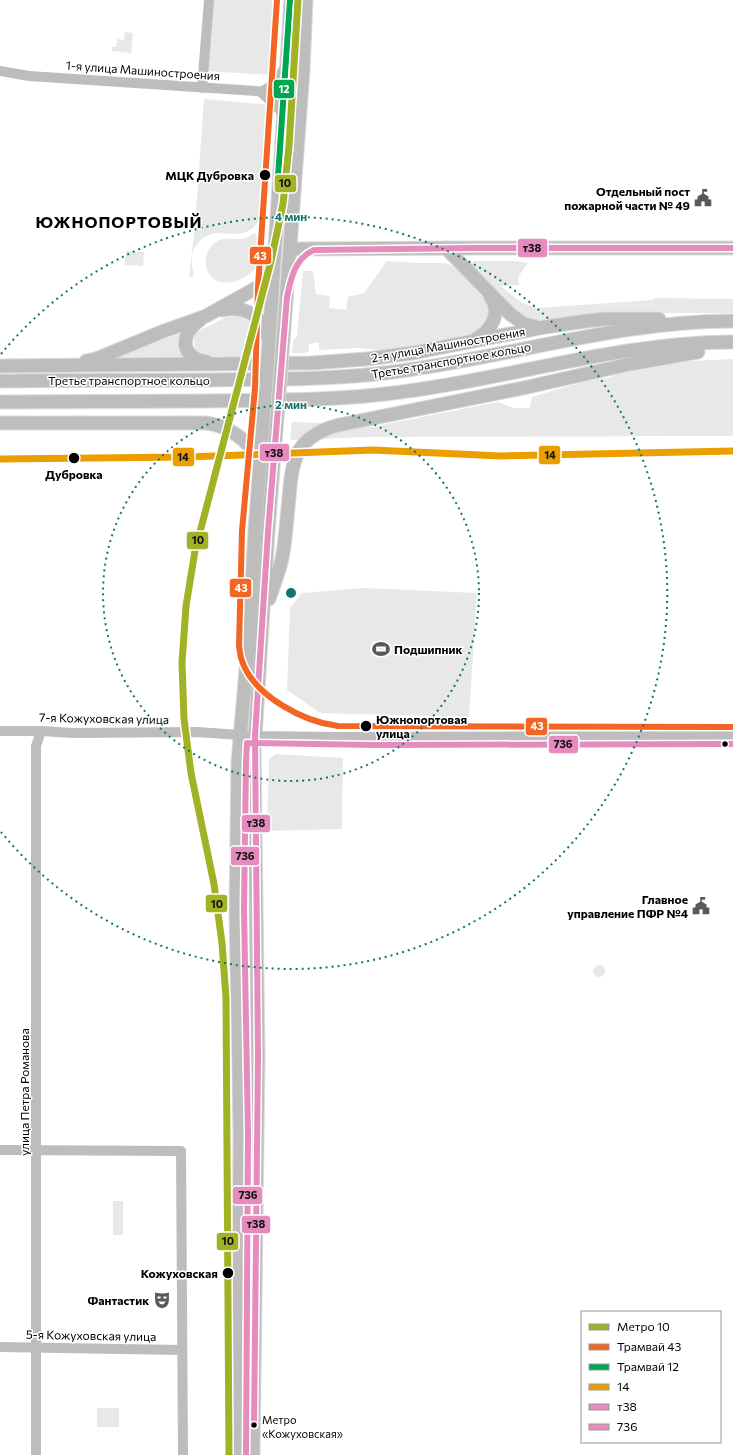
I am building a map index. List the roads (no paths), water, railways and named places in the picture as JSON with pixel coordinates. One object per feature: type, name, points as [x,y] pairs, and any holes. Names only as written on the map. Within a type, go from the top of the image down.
[{"type":"main road","points":[[253,1455],[258,1134],[255,532],[291,0]]},
{"type":"main road","points":[[264,616],[268,532],[300,117],[306,0]]},
{"type":"main road","points":[[275,232],[291,249]]},
{"type":"main road","points":[[446,248],[510,314],[524,324],[545,327]]},
{"type":"main road","points":[[217,364],[203,361],[194,357],[186,347],[186,334],[190,329],[211,314],[263,283],[281,256],[291,249],[733,248]]},
{"type":"main road","points":[[287,297],[301,258],[305,254],[314,250]]},
{"type":"main road","points":[[467,342],[483,334],[495,319],[495,306],[486,290]]},
{"type":"main road","points":[[57,366],[96,359],[211,314],[236,308],[248,312],[261,323],[266,329],[269,340]]},
{"type":"main road","name":"2-я улица Машиностроения","points":[[0,366],[290,364],[366,359],[412,353],[545,327],[604,319],[730,321]]},
{"type":"main road","name":"Третье транспортное кольцо","points":[[0,381],[286,379],[345,377],[418,369],[606,333],[676,324],[730,321]]},
{"type":"main road","name":"Третье транспортное кольцо","points":[[0,402],[287,400],[346,398],[422,390],[609,354],[685,345],[733,342]]},
{"type":"main road","points":[[238,1455],[240,1134],[236,910],[238,762],[240,734],[255,646],[282,562],[292,465],[296,455],[304,444],[316,433],[329,427],[523,388],[674,355],[733,346]]},
{"type":"main road","points":[[0,423],[216,424],[239,436],[250,446],[260,460]]},
{"type":"street","points":[[202,88],[209,0]]},
{"type":"street","points":[[284,116],[280,110],[261,92],[279,80],[286,63]]},
{"type":"street","name":"1-я улица Машиностроения","points":[[0,71],[29,76],[285,94]]},
{"type":"street","points":[[300,117],[294,104],[285,94],[293,88],[303,71]]},
{"type":"street","name":"7-я Кожуховская улица","points":[[0,731],[41,730],[73,733],[197,732],[255,736],[374,737],[733,736]]},
{"type":"street","name":"улица Петра Романова","points":[[36,1455],[36,746],[41,730]]},
{"type":"street","points":[[240,1134],[242,1140],[247,1143],[253,1142],[258,1134]]},
{"type":"street","points":[[0,1150],[181,1151],[183,1455]]},
{"type":"street","points":[[240,1161],[244,1153],[250,1152],[255,1155],[257,1161]]},
{"type":"street","name":"5-я Кожуховская улица","points":[[0,1347],[182,1350]]},
{"type":"metro line","name":"10","points":[[229,1455],[226,998],[222,943],[214,884],[191,773],[184,719],[182,663],[186,606],[195,551],[271,261],[283,204],[289,146],[298,0]]},
{"type":"tram line","name":"43","points":[[277,0],[258,287],[255,388],[242,531],[239,646],[241,659],[248,674],[269,696],[282,705],[310,719],[338,726],[733,727]]},
{"type":"tram line","name":"12","points":[[278,177],[290,1]]},
{"type":"place","name":"МЦК Дубровка","points":[[265,175]]},
{"type":"place","name":"Отдельный пост пожарной части № 49","points":[[703,198]]},
{"type":"place","name":"Дубровка","points":[[74,458]]},
{"type":"place","name":"Подшипник","points":[[381,649]]},
{"type":"place","name":"Южнопортовая улица","points":[[366,726]]},
{"type":"place","name":"Главное управление ПФР №4","points":[[701,906]]},
{"type":"place","name":"Кожуховская","points":[[228,1273]]},
{"type":"place","name":"Фантастик","points":[[162,1300]]},
{"type":"place","name":"Метро «Кожуховская»","points":[[254,1425]]},
{"type":"district","name":"ЮЖНОПОРТОВЫЙ","points":[[119,221]]}]
